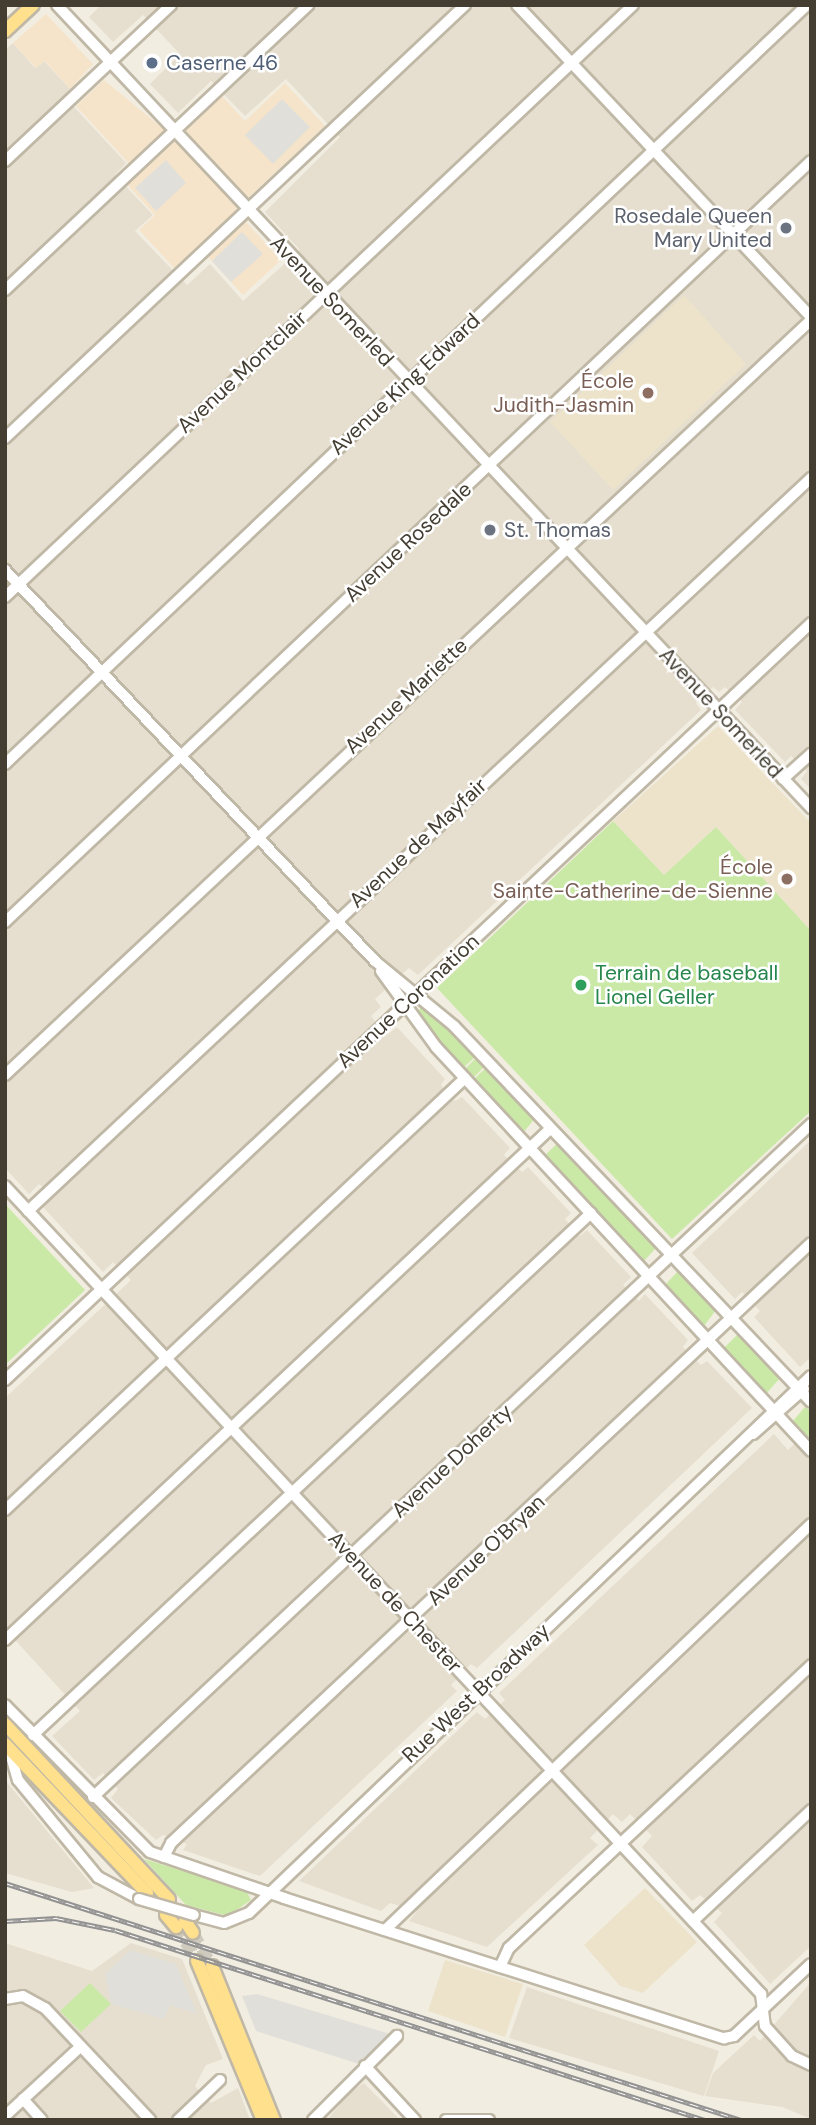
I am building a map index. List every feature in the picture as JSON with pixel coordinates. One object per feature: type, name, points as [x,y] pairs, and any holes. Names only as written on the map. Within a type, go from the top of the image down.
[{"type":"main road","points":[[5,31],[33,5]]},
{"type":"main road","points":[[5,1724],[169,1899]]},
{"type":"main road","points":[[7,1746],[143,1896]]},
{"type":"main road","points":[[166,1915],[185,1921],[193,1933]]},
{"type":"main road","points":[[197,1961],[263,2120]]},
{"type":"main road","points":[[212,1966],[274,2120]]},
{"type":"street","name":"Avenue Somerled","points":[[57,5],[173,132],[811,808]]},
{"type":"street","points":[[5,161],[171,5]]},
{"type":"street","points":[[5,290],[308,5]]},
{"type":"street","points":[[5,438],[465,5]]},
{"type":"street","points":[[517,5],[811,318]]},
{"type":"street","name":"Avenue Montclair","points":[[5,597],[633,5]]},
{"type":"street","name":"Avenue King Edward","points":[[5,764],[807,5]]},
{"type":"street","name":"Avenue Rosedale","points":[[5,922],[811,161]]},
{"type":"street","name":"Avenue Mariette","points":[[5,1075],[256,836],[811,318]]},
{"type":"street","name":"Avenue de Mayfair","points":[[28,1211],[335,920],[811,478]]},
{"type":"street","points":[[5,570],[335,920],[375,961],[416,993],[811,1402]]},
{"type":"street","name":"Avenue Coronation","points":[[5,1380],[811,623]]},
{"type":"street","points":[[783,779],[811,754]]},
{"type":"street","points":[[375,961],[403,1005],[465,1078],[710,1339],[811,1451]]},
{"type":"street","points":[[5,1510],[465,1078]]},
{"type":"street","name":"Avenue Doherty","points":[[93,1797],[811,1124]]},
{"type":"street","points":[[5,1640],[550,1129]]},
{"type":"street","name":"Avenue de Chester","points":[[5,1186],[761,1994],[765,2026],[794,2058],[811,2065]]},
{"type":"street","points":[[33,1735],[591,1213]]},
{"type":"street","name":"Avenue O'Bryan","points":[[163,1857],[172,1843],[811,1243]]},
{"type":"street","name":"Rue West Broadway","points":[[185,1921],[235,1922],[811,1378]]},
{"type":"street","points":[[385,1930],[811,1524]]},
{"type":"street","points":[[500,1967],[509,1948],[811,1665]]},
{"type":"street","points":[[5,1705],[144,1848],[267,1892],[500,1967],[723,2038],[762,2010],[811,1964]]},
{"type":"street","points":[[7,1746],[18,1780],[98,1877],[143,1896],[185,1921]]},
{"type":"street","points":[[693,1921],[811,1811]]},
{"type":"street","points":[[5,1999],[38,2001],[150,2120]]},
{"type":"street","points":[[313,2120],[397,2036]]},
{"type":"street","points":[[5,2116],[81,2046]]},
{"type":"street","points":[[365,2066],[415,2120]]},
{"type":"street","points":[[178,2120],[220,2080]]},
{"type":"street","points":[[23,2099],[42,2120]]},
{"type":"street","points":[[446,2120],[489,2120]]},
{"type":"shaded area","points":[[101,5],[811,5],[811,789],[801,779],[807,771],[791,756],[785,762],[735,710],[742,702],[725,687],[719,692],[713,687],[696,703],[701,710],[418,975],[409,968],[375,999],[381,1007],[371,1016],[387,1035],[397,1027],[445,1079],[441,1085],[455,1101],[462,1097],[510,1148],[504,1155],[522,1172],[528,1167],[571,1213],[565,1219],[580,1236],[587,1230],[631,1277],[623,1285],[639,1301],[645,1294],[688,1340],[683,1347],[701,1365],[707,1361],[752,1408],[477,1668],[471,1664],[451,1685],[457,1691],[260,1876],[183,1850],[187,1844],[163,1835],[156,1840],[111,1798],[118,1789],[103,1773],[94,1780],[52,1736],[80,1711],[5,1629],[5,1398],[131,1280],[113,1262],[103,1272],[43,1207],[54,1196],[39,1184],[29,1194],[5,1168],[5,50],[13,43],[35,68],[44,61],[70,89],[64,96],[126,163],[115,175],[153,215],[135,231],[187,285],[210,264],[243,301],[300,250],[265,212],[340,137],[286,79],[245,116],[211,81],[178,113],[150,84],[180,54],[143,15],[113,42],[89,17]]},
{"type":"shaded area","points":[[46,14],[93,64],[70,89],[45,61],[36,68],[13,43]]},
{"type":"shaded area","points":[[104,80],[172,136],[219,93],[245,121],[285,83],[325,126],[235,210],[281,260],[243,295],[200,248],[176,270],[139,230],[155,215],[123,180],[134,169],[76,106]]},
{"type":"shaded area","points":[[282,99],[310,127],[273,164],[245,135]]},
{"type":"shaded area","points":[[166,160],[186,183],[156,211],[135,188]]},
{"type":"shaded area","points":[[242,232],[263,254],[231,282],[212,261]]},
{"type":"shaded area","name":"École Judith-Jasmin","points":[[684,295],[746,364],[613,490],[550,422]]},
{"type":"shaded area","points":[[718,726],[811,823],[811,931],[716,827],[664,875],[613,821]]},
{"type":"shaded area","points":[[811,1140],[811,1357],[800,1367],[754,1317],[760,1311],[742,1292],[735,1299],[692,1253]]},
{"type":"shaded area","points":[[811,1428],[811,1946],[770,1984],[714,1922],[722,1913],[700,1895],[692,1901],[642,1847],[652,1836],[630,1814],[622,1822],[613,1814],[590,1838],[598,1845],[487,1947],[409,1921],[417,1911],[390,1903],[381,1911],[299,1881],[477,1712],[485,1719],[505,1700],[499,1693],[774,1434],[788,1450]]},
{"type":"shaded area","points":[[5,1780],[94,1888],[72,1892],[5,1873]]},
{"type":"shaded area","points":[[645,1888],[697,1942],[643,1993],[620,1986],[584,1945]]},
{"type":"shaded area","points":[[5,1943],[92,1971],[131,1943],[182,1959],[223,2059],[206,2065],[195,2086],[211,2103],[238,2088],[250,2120],[5,2120]]},
{"type":"shaded area","points":[[130,1950],[176,1964],[197,2014],[170,2005],[164,2019],[111,2004],[105,1974]]},
{"type":"shaded area","points":[[445,1960],[523,1984],[505,2037],[428,2011]]},
{"type":"shaded area","points":[[811,1982],[811,2119],[782,2107],[705,2096],[713,2073],[754,2035],[760,2041]]},
{"type":"shaded area","points":[[527,1987],[719,2051],[704,2096],[509,2038]]},
{"type":"shaded area","points":[[257,1994],[397,2036],[365,2066],[256,2031],[242,1996]]},
{"type":"shaded area","points":[[364,2083],[400,2120],[327,2120],[349,2093]]},
{"type":"green space","points":[[613,821],[664,875],[716,827],[811,931],[811,1111],[672,1239],[437,988]]},
{"type":"green space","points":[[423,1006],[477,1055],[461,1070],[415,1013]]},
{"type":"green space","points":[[478,1056],[486,1065],[471,1080],[463,1071]]},
{"type":"green space","points":[[488,1066],[536,1117],[523,1133],[472,1081]]},
{"type":"green space","points":[[558,1143],[657,1247],[643,1262],[544,1156]]},
{"type":"green space","points":[[5,1204],[85,1290],[5,1365]]},
{"type":"green space","points":[[679,1270],[716,1310],[704,1326],[664,1286]]},
{"type":"green space","points":[[739,1333],[780,1378],[766,1394],[723,1349]]},
{"type":"green space","points":[[805,1407],[811,1411],[811,1443],[792,1422]]},
{"type":"green space","points":[[144,1859],[246,1890],[251,1900],[228,1916],[186,1905]]},
{"type":"green space","points":[[90,1983],[111,2004],[81,2032],[60,2011]]},
{"type":"tunnel","points":[[176,1927],[197,1961]]},
{"type":"tunnel","points":[[193,1933],[212,1966]]},
{"type":"railway","points":[[5,1883],[741,2120]]},
{"type":"railway","points":[[5,1921],[56,1918],[115,1930],[705,2120]]},
{"type":"place","name":"Caserne 46","points":[[152,63]]},
{"type":"place","name":"Rosedale Queen Mary United","points":[[786,228]]},
{"type":"place","name":"École Judith-Jasmin","points":[[648,393]]},
{"type":"place","name":"St. Thomas","points":[[490,530]]},
{"type":"place","name":"École Sainte-Catherine-de-Sienne","points":[[787,879]]},
{"type":"place","name":"Terrain de baseball Lionel Geller","points":[[581,985]]}]
